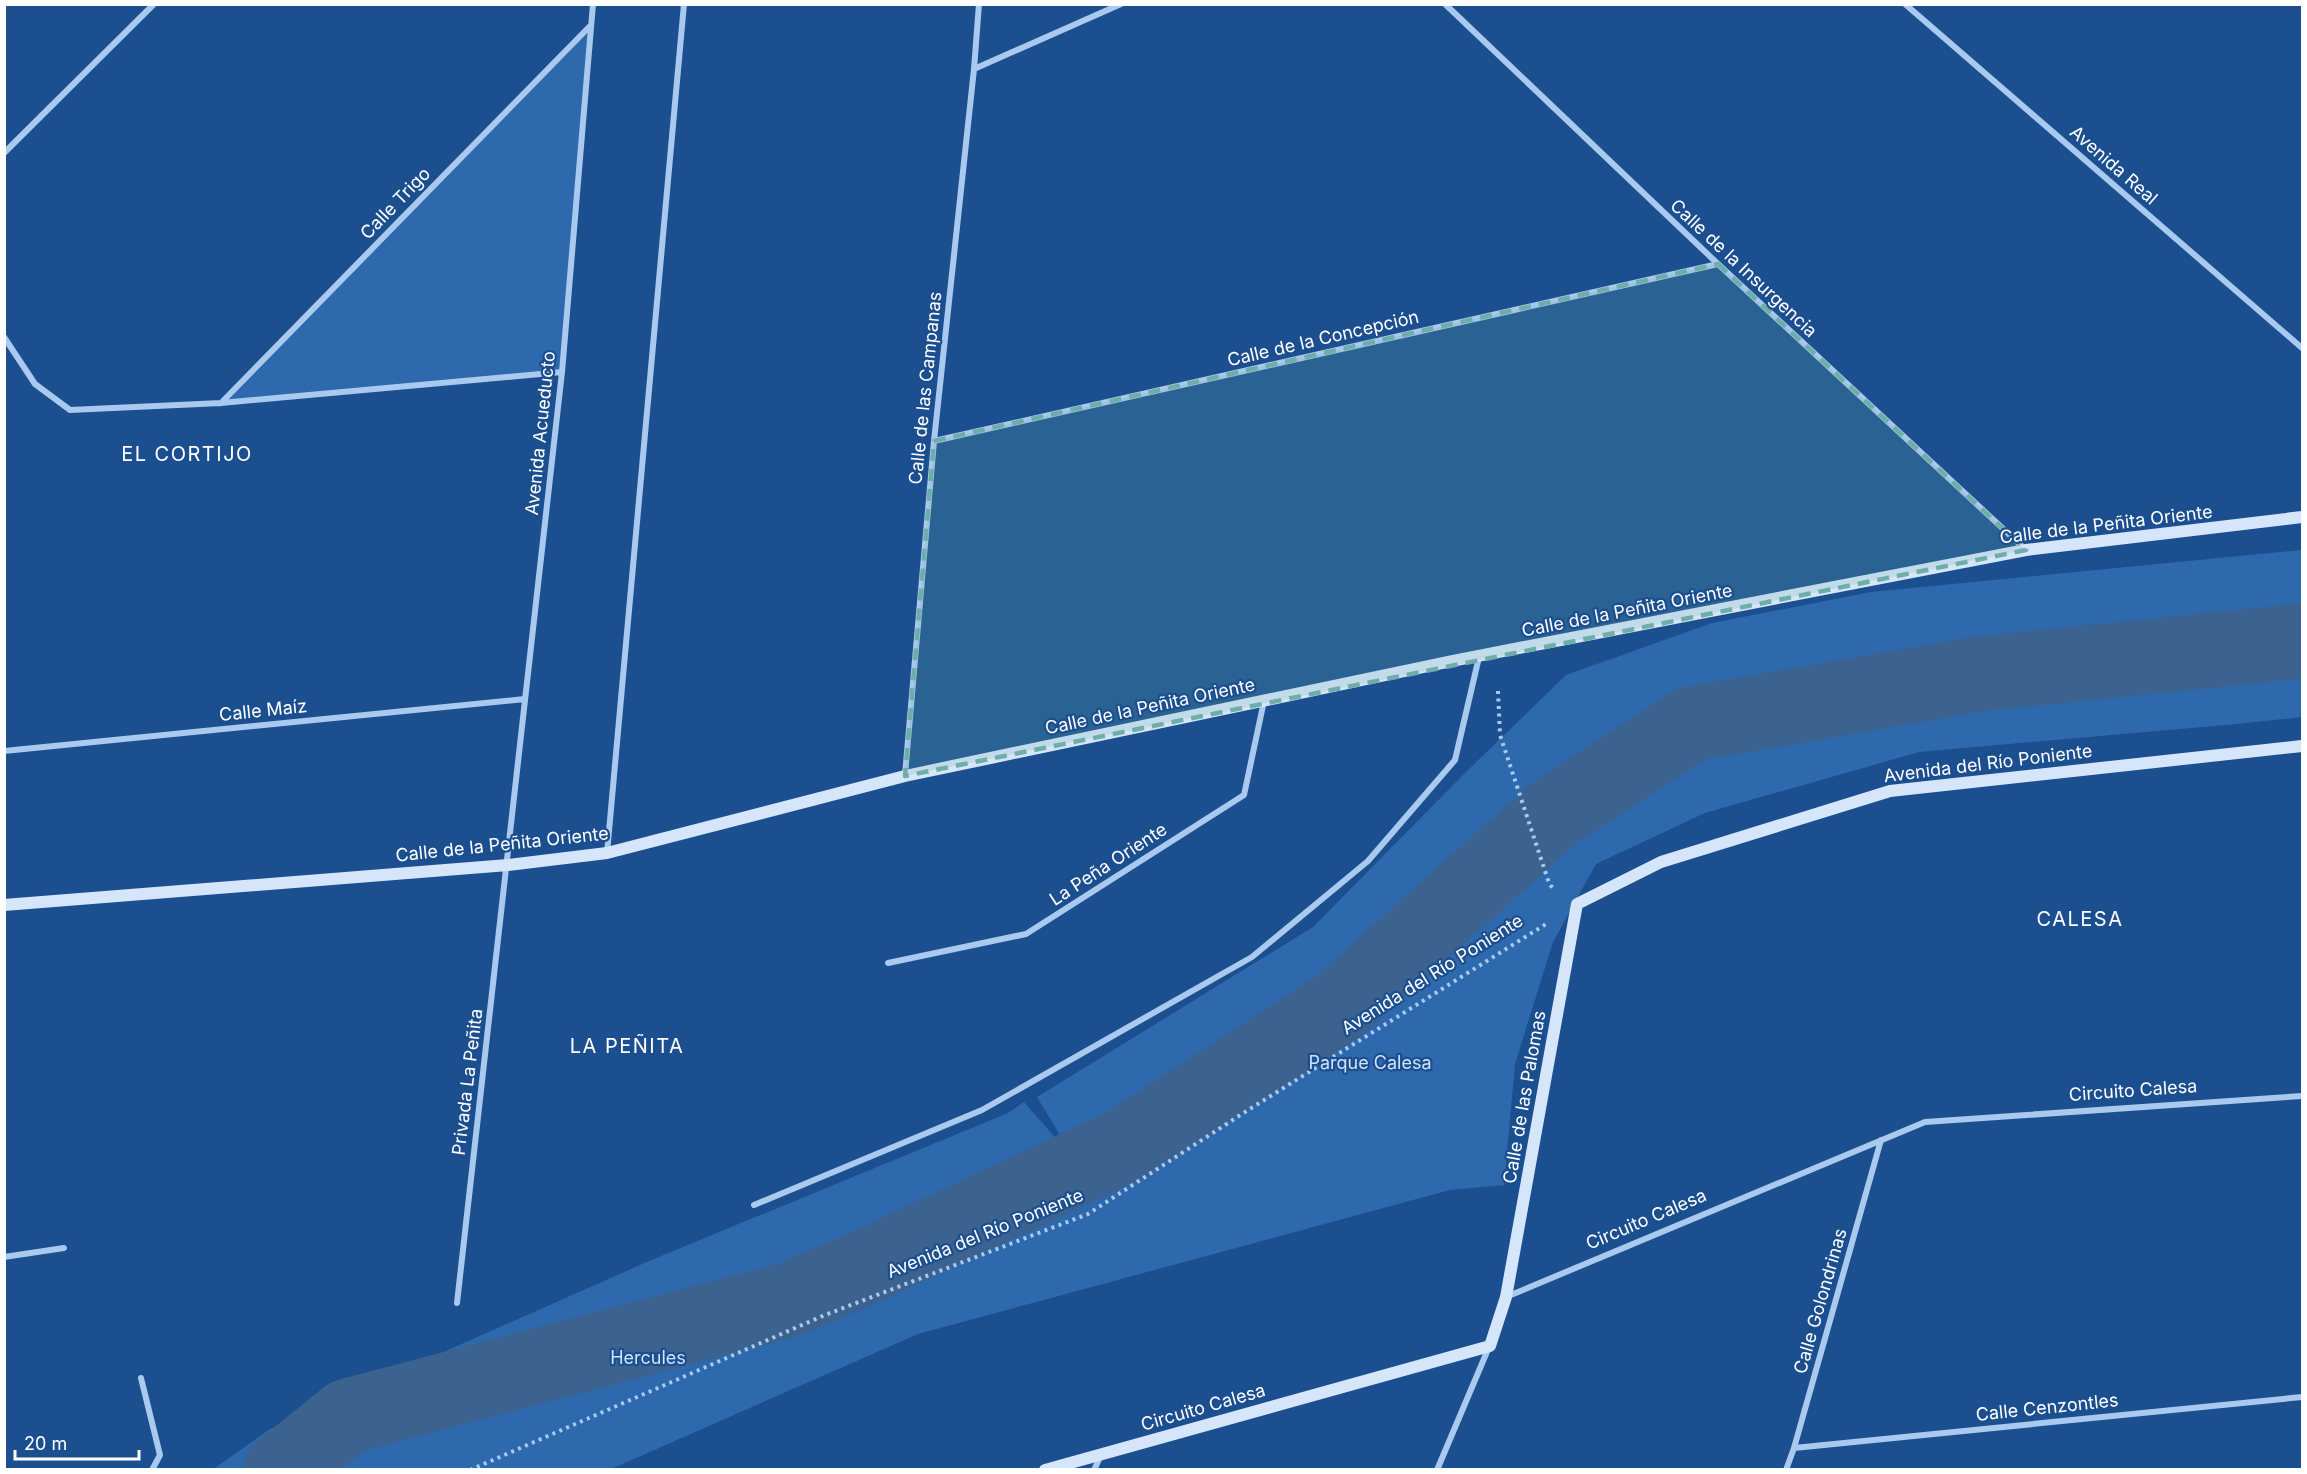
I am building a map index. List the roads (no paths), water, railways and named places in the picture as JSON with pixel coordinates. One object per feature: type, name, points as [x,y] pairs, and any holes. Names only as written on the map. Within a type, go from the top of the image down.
[{"type":"main road","name":"Calle de la Peñita Oriente","points":[[4,905],[508,865],[607,853],[905,776],[1479,656],[2026,550],[2302,517]]},
{"type":"main road","name":"Avenida del Río Poniente","points":[[1577,904],[1661,862],[1890,791],[2302,746]]},
{"type":"main road","name":"Calle de las Palomas","points":[[1506,1297],[1577,904]]},
{"type":"main road","points":[[1490,1346],[1506,1297]]},
{"type":"main road","name":"Circuito Calesa","points":[[1045,1470],[1490,1346]]},
{"type":"street","points":[[4,153],[154,4]]},
{"type":"street","name":"Avenida Acueducto","points":[[508,865],[562,372],[593,4]]},
{"type":"street","points":[[607,853],[684,4]]},
{"type":"street","name":"Calle de las Campanas","points":[[905,776],[934,441],[979,4]]},
{"type":"street","points":[[974,69],[1121,4]]},
{"type":"street","name":"Calle de la Insurgencia","points":[[1445,4],[1718,264],[2026,550]]},
{"type":"street","name":"Avenida Real","points":[[1905,4],[2302,348]]},
{"type":"street","name":"Calle Trigo","points":[[220,403],[591,25]]},
{"type":"street","name":"Calle de la Concepción","points":[[934,441],[1718,264]]},
{"type":"street","points":[[4,337],[35,384],[70,410],[220,403],[562,372]]},
{"type":"street","points":[[754,1205],[982,1110],[1252,957],[1368,861],[1455,759],[1479,656]]},
{"type":"street","name":"Calle Maíz","points":[[4,751],[525,699]]},
{"type":"street","name":"La Peña Oriente","points":[[888,963],[1026,934],[1244,795],[1264,700]]},
{"type":"street","name":"Privada La Peñita","points":[[457,1303],[508,865]]},
{"type":"street","name":"Circuito Calesa","points":[[1506,1297],[1924,1122],[2302,1096]]},
{"type":"street","name":"Calle Golondrinas","points":[[1786,1470],[1881,1140]]},
{"type":"street","points":[[4,1257],[64,1248]]},
{"type":"street","points":[[1437,1470],[1490,1346]]},
{"type":"street","points":[[141,1378],[160,1455],[152,1470]]},
{"type":"street","name":"Calle Cenzontles","points":[[1794,1448],[2302,1396]]},
{"type":"street","points":[[1094,1470],[1101,1454]]},
{"type":"waterway","points":[[281,1470],[348,1416],[788,1300],[861,1269],[1123,1146],[1339,1006],[1554,813],[1691,724],[1978,674],[2302,641]]},
{"type":"district","name":"EL CORTIJO","points":[[187,454]]},
{"type":"district","name":"CALESA","points":[[2080,919]]},
{"type":"district","name":"LA PEÑITA","points":[[627,1046]]},
{"type":"park label","name":"Parque Calesa","points":[[1370,1062]]},
{"type":"park label","name":"Hercules","points":[[648,1357]]}]
